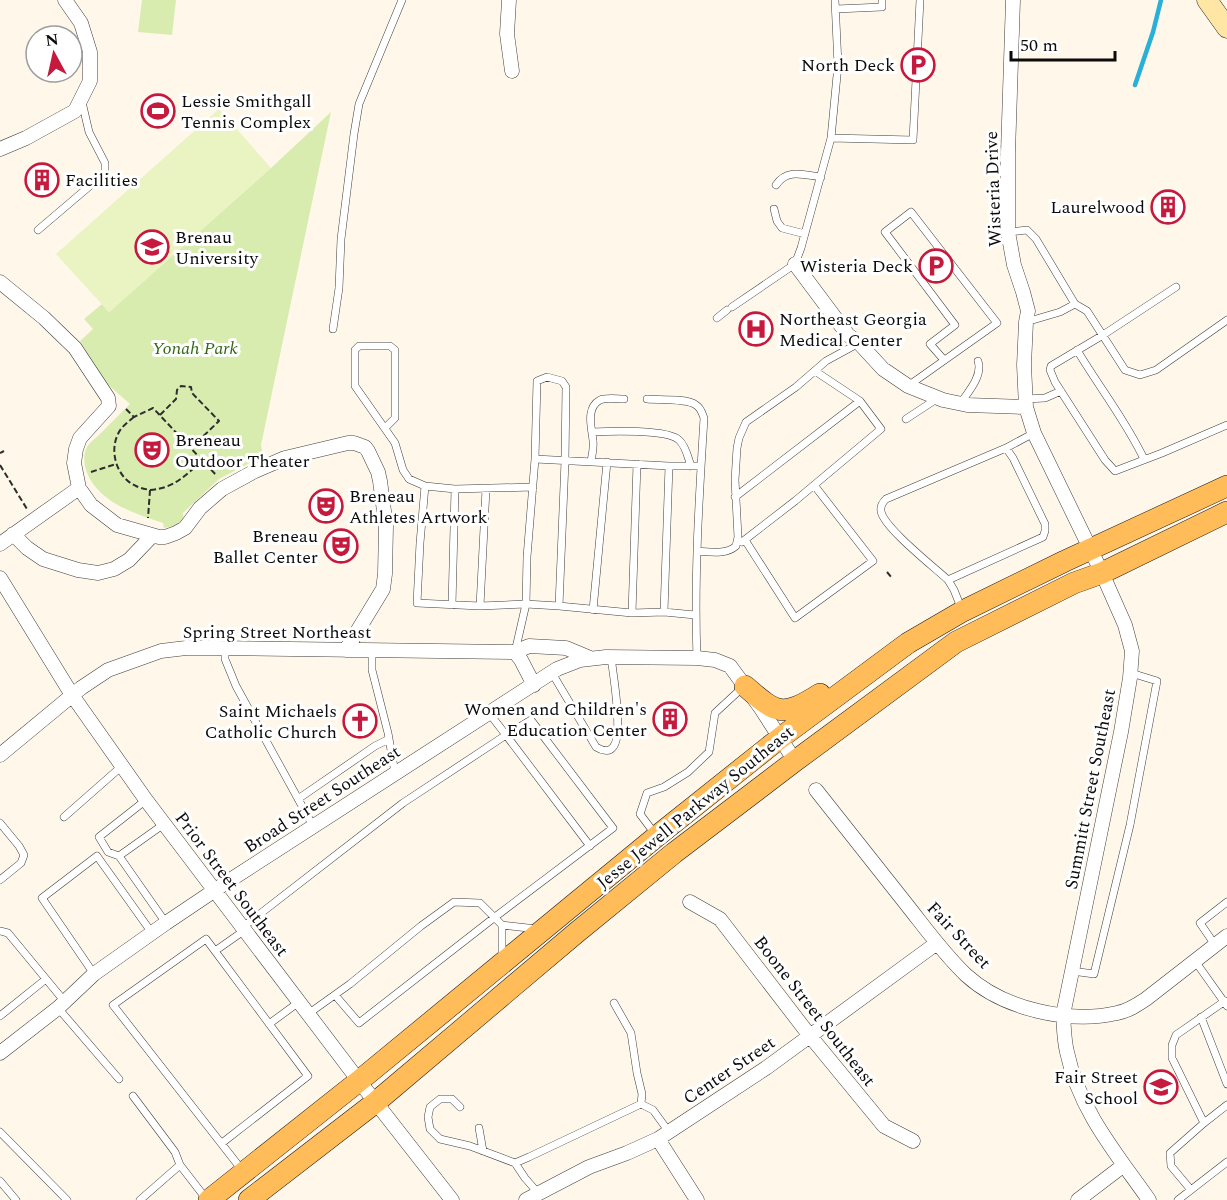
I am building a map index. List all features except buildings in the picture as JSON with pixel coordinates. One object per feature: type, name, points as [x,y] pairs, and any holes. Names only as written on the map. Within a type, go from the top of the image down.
[{"type":"main road","points":[[1207,0],[1227,28]]},
{"type":"main road","name":"Jesse Jewell Parkway Southeast","points":[[208,1200],[359,1081],[780,738],[908,643],[963,611],[1227,486]]},
{"type":"main road","name":"Jesse Jewell Parkway Southeast","points":[[249,1200],[376,1102],[665,860],[956,642],[1074,583],[1102,573],[1227,512]]},
{"type":"main road","points":[[745,686],[765,704],[776,709],[789,710],[805,704],[863,664],[908,643]]},
{"type":"street","points":[[0,149],[26,138],[75,111],[90,81],[90,52],[81,24],[65,0]]},
{"type":"street","points":[[509,0],[507,34],[512,71]]},
{"type":"street","name":"Wisteria Drive","points":[[1013,0],[1008,232],[1014,265],[1028,311],[1024,365],[1026,404],[1034,433],[1102,573]]},
{"type":"street","points":[[795,264],[848,335],[860,344],[883,369],[908,386],[960,404],[1026,404]]},
{"type":"street","points":[[0,282],[70,343],[110,402],[107,409],[80,438],[74,463],[78,483],[91,505],[117,525],[152,536],[165,537],[185,528],[200,508],[222,489],[255,471],[285,458],[348,443],[365,447],[378,472],[380,481],[386,526],[385,574],[383,589],[346,650]]},
{"type":"street","points":[[0,544],[78,483]]},
{"type":"street","points":[[13,534],[43,559],[78,570],[98,573],[114,569],[129,560],[152,536]]},
{"type":"street","name":"Summitt Street Southeast","points":[[1063,1015],[1131,673],[1132,651],[1125,625],[1102,573]]},
{"type":"street","name":"Prior Street Southeast","points":[[0,578],[72,695],[146,800],[452,1200]]},
{"type":"street","name":"Spring Street Northeast","points":[[0,755],[72,695],[108,670],[161,651],[186,648],[225,648],[515,652],[529,646],[566,648],[590,658],[697,658],[715,660],[730,666],[795,761]]},
{"type":"street","points":[[515,652],[534,685]]},
{"type":"street","name":"Broad Street Southeast","points":[[0,1053],[61,1005],[94,974],[214,890],[552,673],[570,663],[590,658]]},
{"type":"street","name":"Fair Street","points":[[816,790],[937,943],[967,976],[996,996],[1023,1007],[1063,1015],[1099,1016],[1119,1013],[1146,999],[1227,936]]},
{"type":"street","name":"Boone Street Southeast","points":[[690,902],[720,919],[810,1036],[884,1126],[913,1141]]},
{"type":"street","name":"Center Street","points":[[532,1196],[590,1167],[627,1153],[664,1135],[766,1068],[937,943]]},
{"type":"street","points":[[1063,1015],[1066,1051],[1087,1108],[1106,1141],[1149,1200]]},
{"type":"street","points":[[664,1135],[697,1200]]},
{"type":"street","points":[[1078,1200],[1124,1165]]},
{"type":"lane","points":[[333,329],[339,288],[342,227],[359,104],[402,0]]},
{"type":"lane","points":[[717,318],[795,264],[831,138],[838,64],[835,0]]},
{"type":"lane","points":[[836,9],[882,7],[882,0]]},
{"type":"lane","points":[[831,138],[914,140],[920,0]]},
{"type":"lane","points":[[38,230],[105,173],[105,163],[89,132],[81,100]]},
{"type":"lane","points":[[776,185],[786,175],[821,177]]},
{"type":"lane","points":[[774,209],[777,221],[782,228],[805,234]]},
{"type":"lane","points":[[908,386],[997,322],[911,212],[885,232],[955,325],[930,344],[944,360]]},
{"type":"lane","points":[[1008,232],[1027,230],[1036,239],[1076,304],[1087,311],[1125,370],[1140,375],[1156,370],[1227,320]]},
{"type":"lane","points":[[1176,287],[1051,366],[1050,370],[1105,460],[1115,471],[1227,425]]},
{"type":"lane","points":[[1026,322],[1060,312],[1076,304]]},
{"type":"lane","points":[[736,546],[738,537],[735,497],[736,448],[746,422],[782,398],[826,361],[860,344]]},
{"type":"lane","points":[[385,428],[395,418],[395,350],[390,346],[359,346],[355,350],[356,386],[395,443],[403,470],[410,479],[426,486],[455,489],[533,487]]},
{"type":"lane","points":[[1077,350],[1136,440],[1144,459]]},
{"type":"lane","points":[[960,404],[976,380],[980,367],[978,362]]},
{"type":"lane","points":[[697,551],[731,551],[881,429],[860,401],[815,371]]},
{"type":"lane","points":[[515,652],[526,603],[527,557],[535,459],[537,381],[547,377],[562,381],[566,387],[559,606]]},
{"type":"lane","points":[[1026,404],[1061,391]]},
{"type":"lane","points":[[906,419],[938,398]]},
{"type":"lane","points":[[591,461],[593,407],[600,400],[624,399]]},
{"type":"lane","points":[[647,399],[690,402],[697,405],[704,418],[695,615],[697,658]]},
{"type":"lane","points":[[735,497],[860,401]]},
{"type":"lane","points":[[592,432],[624,431],[666,434],[679,440],[691,466]]},
{"type":"lane","points":[[963,611],[948,580],[890,527],[881,513],[881,505],[886,498],[1006,448],[1034,433]]},
{"type":"lane","points":[[948,580],[1043,537],[1046,531],[1045,524],[1006,448]]},
{"type":"lane","points":[[535,459],[701,466]]},
{"type":"lane","points":[[593,610],[606,462]]},
{"type":"lane","points":[[632,614],[637,464]]},
{"type":"lane","points":[[664,612],[669,466]]},
{"type":"lane","points":[[745,540],[795,618],[873,561],[814,485]]},
{"type":"lane","points":[[426,486],[417,603],[480,606],[526,603],[632,614],[664,612],[695,615]]},
{"type":"lane","points":[[452,605],[455,489]]},
{"type":"lane","points":[[480,606],[486,489]]},
{"type":"lane","points":[[225,648],[225,659],[236,686],[313,826]]},
{"type":"lane","points":[[372,651],[372,670],[395,773]]},
{"type":"lane","points":[[552,673],[596,747],[608,750],[616,741],[618,722],[611,657]]},
{"type":"lane","points":[[1072,970],[1094,974],[1130,825],[1157,681],[1131,673]]},
{"type":"lane","points":[[657,836],[640,814],[647,793],[664,787],[688,772],[709,752],[715,713],[745,686]]},
{"type":"lane","points":[[489,713],[590,846]]},
{"type":"lane","points":[[215,951],[403,803],[531,720],[614,828],[359,1023],[335,995]]},
{"type":"lane","points":[[298,799],[389,739]]},
{"type":"lane","points":[[64,817],[122,766]]},
{"type":"lane","points":[[146,800],[99,837],[108,852],[119,856],[166,923]]},
{"type":"lane","points":[[0,823],[20,846],[24,855],[21,863],[0,880]]},
{"type":"lane","points":[[119,856],[164,824]]},
{"type":"lane","points":[[94,974],[42,898],[97,856],[152,933]]},
{"type":"lane","points":[[308,1014],[454,902],[480,903],[502,925],[502,963]]},
{"type":"lane","points":[[1215,945],[1200,923],[1227,902]]},
{"type":"lane","points":[[502,925],[543,929]]},
{"type":"lane","points":[[0,931],[8,933],[46,979],[61,1005],[119,1079]]},
{"type":"lane","points":[[222,1143],[308,1076],[206,939],[113,1005],[244,1172]]},
{"type":"lane","points":[[1195,961],[1226,1004],[1201,1017],[1176,1035],[1172,1045],[1172,1058],[1204,1123]]},
{"type":"lane","points":[[0,1016],[46,979]]},
{"type":"lane","points":[[269,1024],[299,1002]]},
{"type":"lane","points":[[614,1003],[631,1033],[642,1094],[641,1104]]},
{"type":"lane","points":[[1201,1017],[1227,1084]]},
{"type":"lane","points":[[133,1096],[175,1152],[180,1165],[208,1200]]},
{"type":"lane","points":[[460,1107],[452,1099],[440,1099],[430,1107],[428,1117],[430,1129],[440,1139],[470,1146],[515,1163],[525,1178],[532,1196]]},
{"type":"lane","points":[[641,1104],[653,1110],[664,1135]]},
{"type":"lane","points":[[515,1163],[641,1104]]},
{"type":"lane","points":[[1191,1190],[1171,1166],[1170,1153],[1227,1105]]},
{"type":"lane","points":[[479,1128],[483,1151]]},
{"type":"lane","points":[[0,1132],[67,1200]]},
{"type":"lane","points":[[1178,1200],[1227,1162]]},
{"type":"lane","points":[[140,1200],[180,1165]]},
{"type":"lane","points":[[0,1181],[16,1200]]},
{"type":"path","points":[[160,415],[176,399],[177,390],[181,386],[191,387],[192,393],[219,421],[191,448]]},
{"type":"path","points":[[202,461],[170,486],[150,490],[134,486],[124,477],[114,455],[117,434],[134,417],[153,408],[219,478]]},
{"type":"path","points":[[126,409],[134,417]]},
{"type":"path","points":[[0,453],[4,451]]},
{"type":"path","points":[[78,483],[117,464]]},
{"type":"path","points":[[0,465],[28,511]]},
{"type":"path","points":[[0,474],[4,472]]},
{"type":"path","points":[[148,518],[150,490]]},
{"type":"path","points":[[887,572],[892,578]]},
{"type":"green space","points":[[142,0],[176,0],[172,35],[138,32]]},
{"type":"green space","points":[[219,109],[271,168],[109,312],[56,254]]},
{"type":"green space","name":"Yonah Park","points":[[331,112],[261,445],[263,456],[219,479],[183,513],[184,524],[164,528],[163,523],[128,510],[107,498],[91,481],[86,470],[84,458],[87,447],[130,404],[106,383],[80,341],[93,329],[84,319],[102,304],[109,312]]},
{"type":"waterway","points":[[1135,85],[1161,0]]},
{"type":"place","name":"North Deck","points":[[918,65]]},
{"type":"place","name":"Lessie Smithgall Tennis Complex","points":[[158,111]]},
{"type":"place","name":"Facilities","points":[[42,180]]},
{"type":"place","name":"Laurelwood","points":[[1168,207]]},
{"type":"place","name":"Brenau University","points":[[152,247]]},
{"type":"place","name":"Wisteria Deck","points":[[936,266]]},
{"type":"place","name":"Northeast Georgia Medical Center","points":[[756,329]]},
{"type":"place","name":"Breneau Outdoor Theater","points":[[152,450]]},
{"type":"place","name":"Breneau Athletes Artwork","points":[[326,506]]},
{"type":"place","name":"Breneau Ballet Center","points":[[341,546]]},
{"type":"place","name":"Women and Children's Education Center","points":[[670,719]]},
{"type":"place","name":"Saint Michaels Catholic Church","points":[[360,721]]},
{"type":"place","name":"Fair Street School","points":[[1161,1087]]}]
